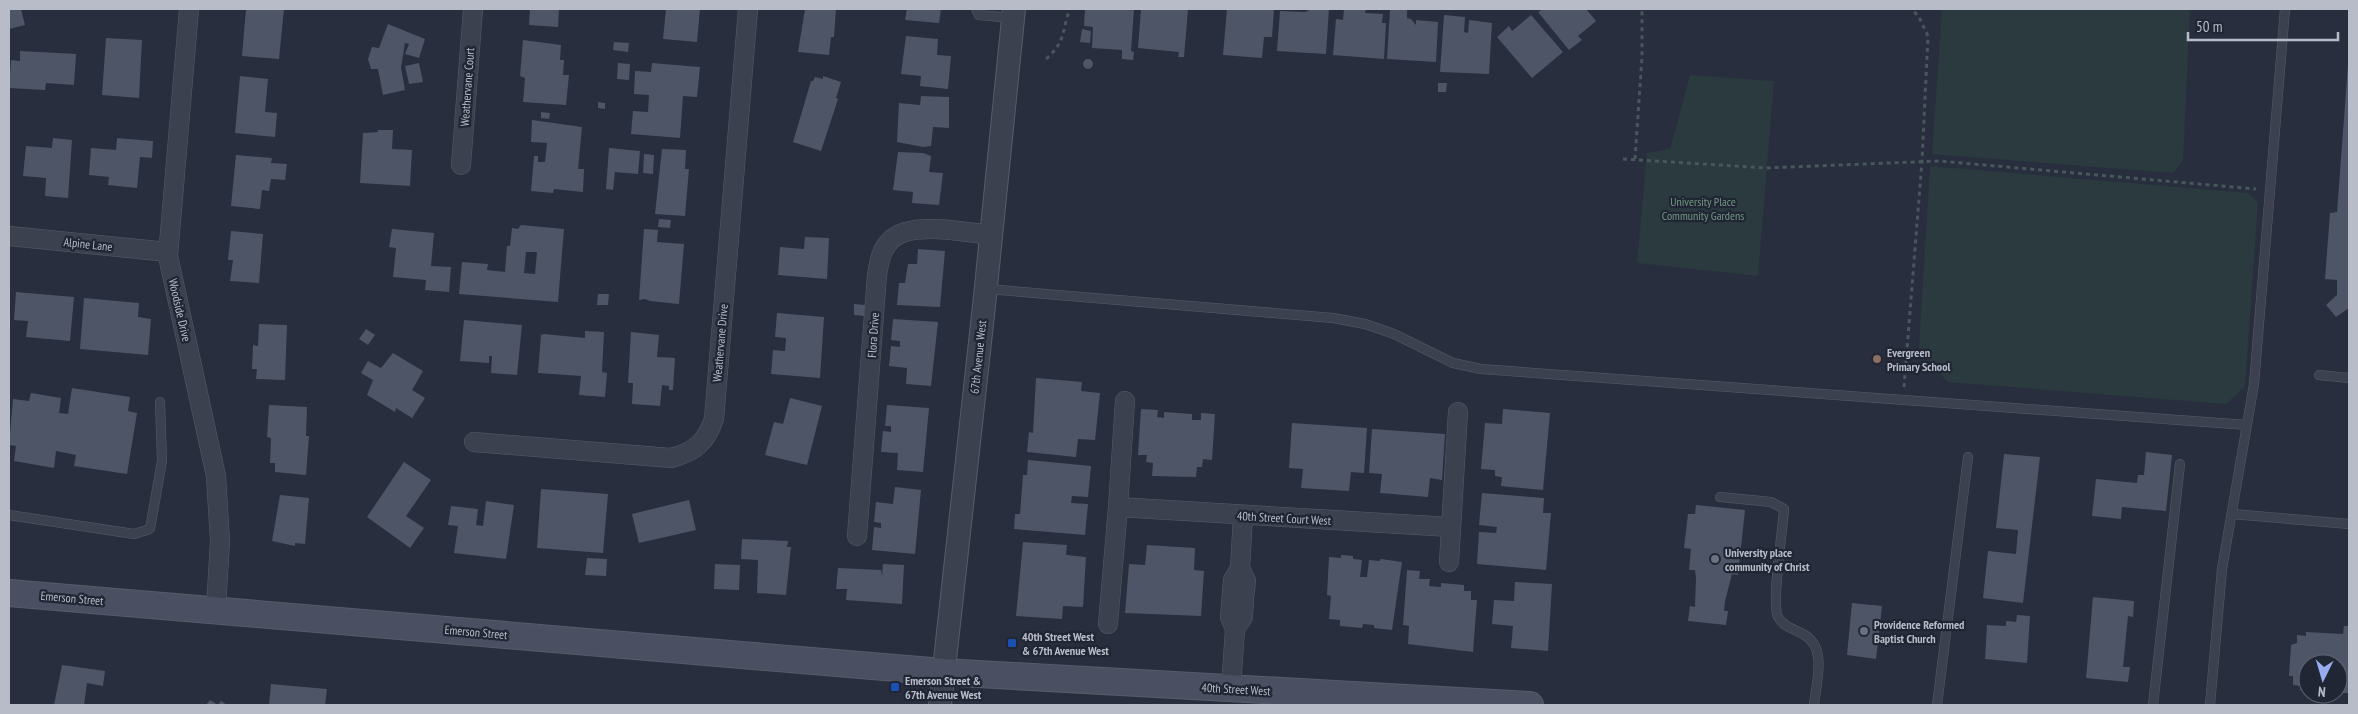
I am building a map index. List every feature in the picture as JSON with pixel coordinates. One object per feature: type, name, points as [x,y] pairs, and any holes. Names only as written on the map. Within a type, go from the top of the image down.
[{"type":"main road","name":"Emerson Street","points":[[9,598],[216,609],[943,672]]},
{"type":"main road","name":"40th Street West","points":[[943,672],[1530,705]]},
{"type":"street","name":"Woodside Drive","points":[[189,9],[168,252],[216,476],[220,540],[216,609]]},
{"type":"street","name":"Weathervane Court","points":[[461,166],[474,9]]},
{"type":"street","name":"Weathervane Drive","points":[[474,442],[671,458],[686,454],[699,446],[709,434],[714,419],[748,9]]},
{"type":"street","name":"67th Avenue West","points":[[940,705],[986,289],[1013,14]]},
{"type":"street","name":"Flora Drive","points":[[857,536],[876,275],[880,256],[892,239],[901,233],[916,229],[991,234]]},
{"type":"street","name":"Alpine Lane","points":[[9,236],[168,252]]},
{"type":"street","points":[[1108,624],[1118,507],[1124,401]]},
{"type":"street","points":[[1449,562],[1458,412]]},
{"type":"street","name":"40th Street Court West","points":[[1118,507],[1450,527]]},
{"type":"street","points":[[1231,688],[1235,629],[1243,617],[1246,581],[1240,568],[1243,516]]},
{"type":"lane","points":[[976,9],[979,15],[1013,14]]},
{"type":"lane","points":[[2210,705],[2222,568],[2254,384],[2285,9]]},
{"type":"lane","points":[[986,289],[1333,318],[1394,334],[1454,363],[1481,369],[2247,425]]},
{"type":"lane","points":[[2319,375],[2349,378]]},
{"type":"lane","points":[[9,515],[134,534],[150,529],[162,461],[160,402]]},
{"type":"lane","points":[[1938,705],[1968,457]]},
{"type":"lane","points":[[2153,705],[2180,464]]},
{"type":"lane","points":[[1720,497],[1772,502],[1784,509],[1776,599],[1778,616],[1787,628],[1805,635],[1815,644],[1819,658],[1814,705]]},
{"type":"lane","points":[[2232,514],[2349,524]]},
{"type":"path","points":[[1046,59],[1058,48],[1064,37],[1070,9]]},
{"type":"path","points":[[1634,159],[1642,58],[1642,9]]},
{"type":"path","points":[[1903,400],[1922,162],[1928,36],[1919,17],[1912,9]]},
{"type":"path","points":[[1623,159],[1765,168],[1939,161],[2257,189]]},
{"type":"green space","points":[[1942,9],[2190,9],[2183,161],[2173,173],[1932,154]]},
{"type":"green space","name":"University Place Community Gardens","points":[[1690,75],[1774,81],[1758,276],[1637,263],[1647,153],[1670,149]]},
{"type":"green space","points":[[1930,166],[2248,193],[2258,202],[2245,386],[2226,404],[1947,382],[1919,347]]},
{"type":"building","points":[[9,9],[21,9],[25,25],[9,29]]},
{"type":"building","points":[[246,9],[284,9],[279,59],[242,56]]},
{"type":"building","points":[[530,9],[559,9],[558,27],[529,25]]},
{"type":"building","points":[[666,9],[700,9],[697,42],[663,39]]},
{"type":"building","points":[[805,9],[836,9],[834,37],[831,37],[829,55],[798,52]]},
{"type":"building","points":[[907,9],[941,9],[939,23],[905,20]]},
{"type":"building","points":[[1085,9],[1134,9],[1131,51],[1134,52],[1133,60],[1122,59],[1122,50],[1092,48],[1093,27],[1084,26]]},
{"type":"building","points":[[1141,9],[1188,10],[1184,57],[1178,57],[1179,52],[1138,48]]},
{"type":"building","points":[[1227,9],[1274,9],[1272,37],[1264,37],[1262,58],[1223,55]]},
{"type":"building","points":[[1311,9],[1329,9],[1326,54],[1277,51],[1280,11],[1305,12]]},
{"type":"building","points":[[1344,9],[1366,9],[1365,13],[1383,14],[1382,23],[1386,23],[1384,59],[1333,55],[1336,19],[1343,20]]},
{"type":"building","points":[[1390,9],[1407,9],[1407,18],[1411,19],[1416,25],[1416,20],[1438,22],[1436,62],[1387,59]]},
{"type":"building","points":[[1543,9],[1586,9],[1596,21],[1578,36],[1582,40],[1569,50],[1538,12]]},
{"type":"building","points":[[1444,15],[1465,17],[1464,32],[1468,33],[1469,20],[1492,23],[1489,74],[1440,72]]},
{"type":"building","points":[[1531,15],[1563,52],[1532,78],[1497,37],[1509,26],[1512,31]]},
{"type":"building","points":[[388,24],[425,39],[419,58],[405,54],[409,44],[405,43],[401,68],[405,90],[383,95],[378,69],[371,69],[368,59],[372,47],[379,48]]},
{"type":"building","points":[[1082,29],[1091,31],[1090,43],[1080,42]]},
{"type":"building","points":[[906,36],[938,39],[937,55],[951,56],[948,89],[920,86],[921,76],[901,74]]},
{"type":"building","points":[[106,38],[142,40],[139,98],[102,95]]},
{"type":"building","points":[[523,40],[561,45],[560,60],[564,60],[563,75],[569,75],[566,105],[523,102],[525,78],[520,76]]},
{"type":"building","points":[[614,42],[629,43],[628,52],[613,50]]},
{"type":"building","points":[[20,51],[76,54],[74,85],[46,83],[45,90],[9,88],[11,60],[20,61]]},
{"type":"building","points":[[1086,59],[1090,59],[1093,64],[1092,68],[1086,69],[1083,66],[1083,62]]},
{"type":"building","points":[[419,63],[423,82],[409,84],[405,66]]},
{"type":"building","points":[[618,63],[630,64],[629,80],[617,79]]},
{"type":"building","points":[[652,63],[700,67],[697,97],[683,96],[680,138],[631,134],[633,111],[648,112],[649,95],[634,94],[635,71],[651,72]]},
{"type":"building","points":[[2348,65],[2349,308],[2336,317],[2326,305],[2337,295],[2337,280],[2325,279],[2330,213],[2337,212]]},
{"type":"building","points":[[240,76],[268,79],[265,112],[277,113],[275,137],[235,133]]},
{"type":"building","points":[[823,76],[841,82],[836,98],[838,99],[821,151],[793,142],[811,81],[815,77],[823,79]]},
{"type":"building","points":[[1438,83],[1447,83],[1446,92],[1438,92]]},
{"type":"building","points":[[921,96],[949,97],[949,128],[933,127],[931,146],[923,147],[897,142],[899,103],[920,105]]},
{"type":"building","points":[[598,102],[605,103],[605,109],[598,108]]},
{"type":"building","points":[[541,112],[550,113],[549,119],[541,118]]},
{"type":"building","points":[[532,120],[582,127],[578,169],[584,169],[583,192],[554,189],[553,193],[531,191],[534,156],[538,156],[538,162],[545,162],[547,143],[531,142]]},
{"type":"building","points":[[378,130],[393,130],[392,149],[412,150],[410,186],[360,183],[363,133],[378,132]]},
{"type":"building","points":[[53,138],[72,140],[68,198],[45,196],[46,178],[23,176],[26,146],[52,148]]},
{"type":"building","points":[[117,138],[153,141],[152,158],[140,157],[137,188],[108,185],[109,177],[89,175],[91,148],[116,150]]},
{"type":"building","points":[[609,148],[640,151],[638,174],[615,172],[613,190],[606,189]]},
{"type":"building","points":[[662,149],[686,150],[685,169],[689,169],[685,216],[655,214]]},
{"type":"building","points":[[898,152],[923,153],[931,156],[929,172],[943,173],[939,205],[912,203],[913,192],[893,190]]},
{"type":"building","points":[[644,154],[654,155],[653,174],[643,173]]},
{"type":"building","points":[[236,155],[272,158],[271,163],[287,164],[285,180],[271,179],[269,191],[262,190],[260,209],[231,206]]},
{"type":"building","points":[[659,219],[671,220],[670,228],[658,227]]},
{"type":"building","points":[[521,225],[564,229],[558,302],[459,294],[462,262],[488,264],[487,270],[505,272],[507,246],[510,246],[512,228],[518,229]],"holes":[[[526,252],[537,252],[535,274],[524,273]]]},
{"type":"building","points":[[392,229],[434,233],[431,266],[451,267],[449,292],[425,290],[426,280],[393,277],[396,248],[389,247]]},
{"type":"building","points":[[644,229],[658,230],[657,242],[684,244],[679,304],[645,299],[639,300]]},
{"type":"building","points":[[231,231],[263,234],[259,283],[230,281],[233,260],[228,260]]},
{"type":"building","points":[[805,237],[829,238],[827,279],[778,275],[780,247],[804,249]]},
{"type":"building","points":[[918,249],[945,251],[940,307],[897,305],[899,283],[905,283],[908,264],[917,264]]},
{"type":"building","points":[[16,292],[74,297],[70,341],[26,337],[28,321],[14,320]]},
{"type":"building","points":[[598,294],[609,294],[608,305],[597,305]]},
{"type":"building","points":[[84,298],[139,303],[138,317],[151,319],[148,355],[80,349]]},
{"type":"building","points":[[854,304],[865,305],[864,316],[854,315]]},
{"type":"building","points":[[777,313],[824,317],[820,378],[771,374],[773,350],[785,351],[786,338],[775,337]]},
{"type":"building","points":[[893,319],[938,322],[931,386],[906,384],[907,368],[889,366],[891,346],[900,347],[900,341],[891,340]]},
{"type":"building","points":[[464,320],[522,325],[517,375],[491,373],[492,356],[489,356],[489,363],[460,361]]},
{"type":"building","points":[[259,324],[287,325],[285,380],[256,379],[257,369],[252,369],[253,345],[258,346]]},
{"type":"building","points":[[366,329],[375,335],[368,345],[359,339]]},
{"type":"building","points":[[585,331],[604,332],[602,372],[607,373],[605,397],[579,395],[581,376],[538,373],[541,335],[585,338]]},
{"type":"building","points":[[631,332],[659,335],[657,357],[675,358],[673,390],[669,390],[669,386],[662,385],[660,406],[632,404],[633,383],[628,383]]},
{"type":"building","points":[[393,353],[423,371],[412,390],[425,398],[412,418],[396,408],[395,412],[367,395],[373,380],[361,373],[368,361],[381,368]]},
{"type":"building","points":[[1036,378],[1082,382],[1081,391],[1100,393],[1095,440],[1078,439],[1076,457],[1027,452],[1029,432],[1033,433]]},
{"type":"building","points":[[72,388],[130,397],[128,411],[137,413],[127,474],[74,466],[76,455],[56,451],[54,468],[14,461],[16,446],[9,445],[13,399],[29,401],[31,393],[61,398],[59,413],[68,414]]},
{"type":"building","points":[[790,398],[822,406],[807,465],[765,455],[774,422],[783,424]]},
{"type":"building","points":[[269,405],[307,407],[306,436],[309,436],[306,475],[275,472],[275,463],[270,463],[271,438],[267,437]]},
{"type":"building","points":[[887,405],[929,408],[923,472],[897,470],[898,453],[881,452],[883,431],[891,432],[891,426],[885,426]]},
{"type":"building","points":[[1141,409],[1158,410],[1157,417],[1164,418],[1164,412],[1192,414],[1192,420],[1201,420],[1201,413],[1215,414],[1212,460],[1203,459],[1202,467],[1197,467],[1196,477],[1152,476],[1153,463],[1146,462],[1147,455],[1138,455]]},
{"type":"building","points":[[1503,409],[1550,413],[1543,490],[1501,486],[1502,477],[1495,476],[1495,470],[1481,469],[1485,423],[1502,424]]},
{"type":"building","points":[[1292,423],[1367,428],[1364,473],[1351,472],[1349,491],[1301,488],[1303,469],[1289,468]]},
{"type":"building","points":[[1372,429],[1445,434],[1442,480],[1430,478],[1428,497],[1380,493],[1382,474],[1369,473]]},
{"type":"building","points":[[2146,452],[2172,455],[2166,511],[2122,507],[2121,519],[2092,516],[2096,479],[2137,483],[2138,475],[2144,475]]},
{"type":"building","points":[[2004,454],[2040,457],[2023,603],[1983,598],[1988,551],[2016,554],[2018,530],[1996,528]]},
{"type":"building","points":[[1028,460],[1091,466],[1088,497],[1072,496],[1071,503],[1088,504],[1085,535],[1014,529],[1015,514],[1020,514],[1023,475],[1027,475]]},
{"type":"building","points":[[404,462],[431,480],[406,516],[424,528],[410,548],[367,517]]},
{"type":"building","points":[[895,487],[921,490],[915,554],[872,550],[874,527],[881,528],[881,523],[874,522],[876,502],[893,504]]},
{"type":"building","points":[[541,489],[608,494],[603,553],[537,548]]},
{"type":"building","points":[[1482,493],[1544,498],[1543,513],[1551,513],[1546,570],[1477,564],[1479,532],[1496,533],[1497,527],[1479,525]]},
{"type":"building","points":[[280,495],[309,498],[305,544],[295,543],[295,546],[272,541]]},
{"type":"building","points":[[689,500],[696,530],[639,543],[632,514]]},
{"type":"building","points":[[486,501],[514,505],[506,559],[454,553],[458,526],[448,525],[451,506],[478,509],[476,525],[483,526]]},
{"type":"building","name":"University place community of Christ","points":[[1696,505],[1745,510],[1738,575],[1732,574],[1725,601],[1724,611],[1728,611],[1726,625],[1688,621],[1690,606],[1695,607],[1696,578],[1695,570],[1689,570],[1691,549],[1684,548],[1688,514],[1695,514]]},
{"type":"building","points":[[742,539],[788,541],[787,547],[791,547],[786,595],[757,593],[758,560],[741,559]]},
{"type":"building","points":[[1023,542],[1067,545],[1066,555],[1086,557],[1083,607],[1063,606],[1062,619],[1016,616]]},
{"type":"building","points":[[1147,545],[1195,548],[1194,570],[1204,571],[1201,616],[1125,613],[1129,564],[1145,565]]},
{"type":"building","points":[[1341,555],[1353,556],[1353,559],[1362,560],[1360,577],[1367,577],[1369,560],[1379,561],[1381,559],[1402,562],[1392,630],[1374,628],[1374,625],[1363,624],[1362,628],[1340,626],[1340,620],[1329,619],[1331,596],[1327,595],[1329,557],[1341,558]]},
{"type":"building","points":[[587,558],[607,559],[606,576],[585,575]]},
{"type":"building","points":[[715,564],[740,565],[739,590],[714,589]]},
{"type":"building","points":[[883,564],[904,565],[902,604],[846,600],[847,589],[836,589],[838,568],[881,570],[882,576]]},
{"type":"building","points":[[1407,570],[1420,571],[1419,579],[1430,579],[1429,586],[1441,587],[1441,583],[1464,585],[1464,591],[1471,591],[1471,600],[1477,600],[1473,652],[1408,644],[1409,626],[1403,625]]},
{"type":"building","points":[[1515,582],[1552,584],[1548,651],[1511,648],[1513,626],[1492,624],[1494,600],[1514,601]]},
{"type":"building","points":[[2093,597],[2134,601],[2133,617],[2128,616],[2123,667],[2130,667],[2128,682],[2086,678]]},
{"type":"building","name":"Providence Reformed Baptist Church","points":[[1852,603],[1882,606],[1876,659],[1847,655]]},
{"type":"building","points":[[2017,615],[2030,616],[2027,663],[1985,659],[1987,625],[2006,626],[2006,621],[2016,622]]},
{"type":"building","points":[[2344,626],[2349,626],[2349,693],[2348,654],[2298,654],[2298,686],[2293,685],[2293,676],[2289,676],[2291,645],[2297,643],[2297,635],[2306,636],[2306,632],[2343,634]]},
{"type":"building","points":[[62,665],[105,671],[103,686],[87,683],[84,705],[54,705]]},
{"type":"building","points":[[271,684],[327,689],[325,705],[269,705]]},
{"type":"building","points":[[210,700],[218,705],[206,705]]},
{"type":"building","points":[[221,701],[227,705],[218,705]]},
{"type":"place","name":"Evergreen Primary School","points":[[1877,359]]},
{"type":"place","name":"University place community of Christ","points":[[1715,559]]},
{"type":"place","name":"Providence Reformed Baptist Church","points":[[1864,631]]},
{"type":"place","name":"40th Street West & 67th Avenue West","points":[[1012,643]]},
{"type":"place","name":"Emerson Street & 67th Avenue West","points":[[895,687]]}]
